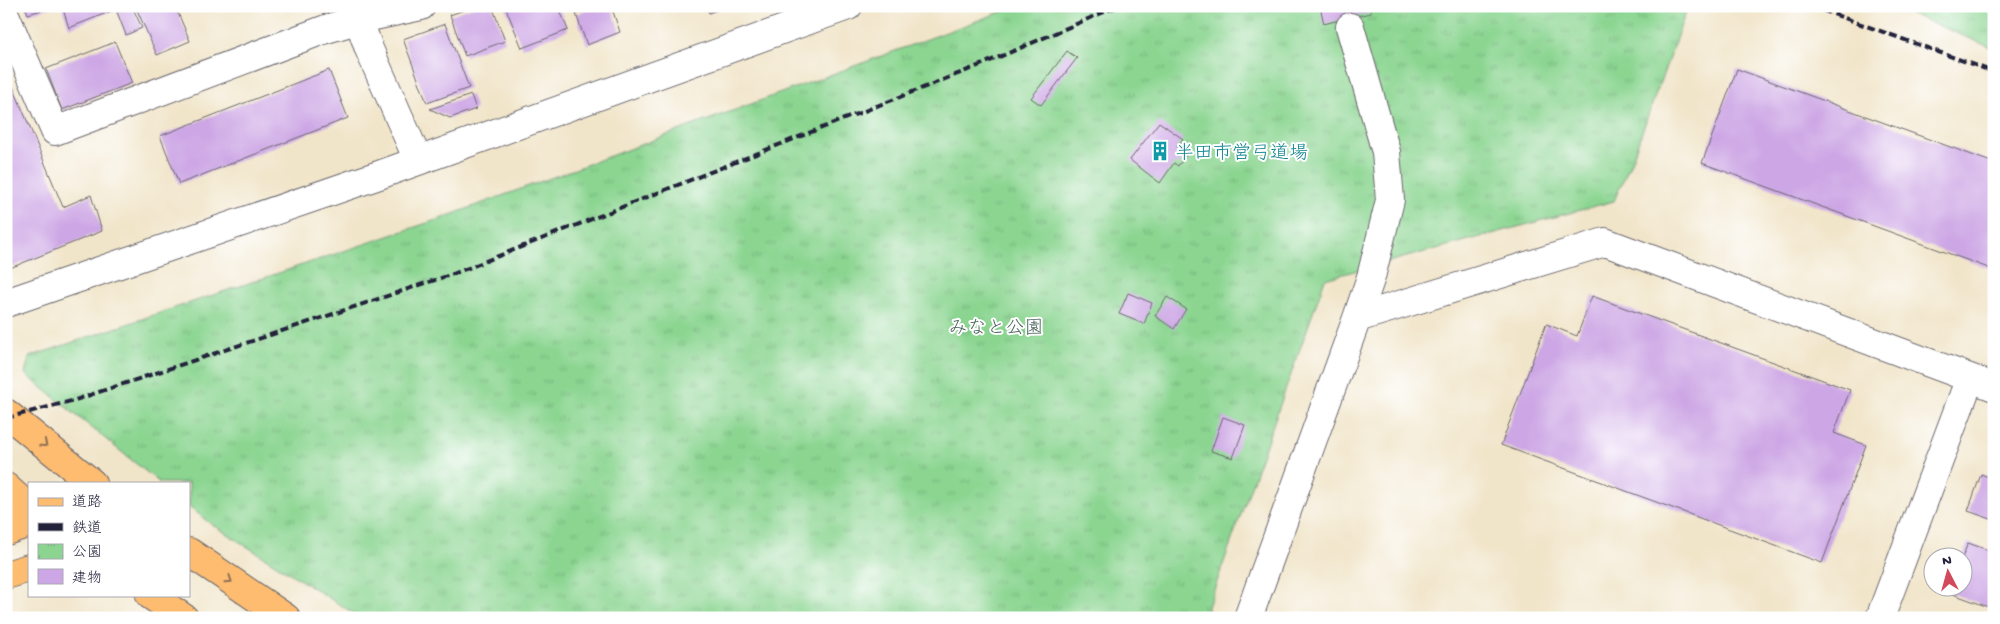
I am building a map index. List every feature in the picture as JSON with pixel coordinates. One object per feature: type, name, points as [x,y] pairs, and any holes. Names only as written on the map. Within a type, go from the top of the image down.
[{"type":"main road","points":[[6,413],[91,482]]},
{"type":"main road","points":[[6,487],[28,507]]},
{"type":"main road","points":[[6,531],[28,523]]},
{"type":"main road","points":[[190,553],[286,618]]},
{"type":"main road","points":[[6,575],[28,568]]},
{"type":"main road","points":[[151,596],[184,618]]},
{"type":"street","points":[[6,17],[55,131],[326,29],[357,13],[421,6]]},
{"type":"street","points":[[6,304],[370,179],[802,14],[848,6]]},
{"type":"street","points":[[357,13],[369,49],[418,160]]},
{"type":"street","points":[[1248,618],[1371,277],[1390,200],[1386,152],[1350,27]]},
{"type":"street","points":[[1357,318],[1605,242],[1982,383],[1880,618]]},
{"type":"green space","name":"みなと公園","points":[[1017,6],[1688,6],[1631,162],[1614,201],[1325,279],[1204,618],[361,618],[208,522],[190,507],[190,482],[159,482],[25,374],[29,357],[442,218]]},
{"type":"green space","points":[[1891,6],[1994,6],[1994,48],[1988,46]]},
{"type":"building","points":[[25,6],[52,6],[52,7],[28,14]]},
{"type":"building","points":[[62,6],[124,6],[69,28]]},
{"type":"building","points":[[132,6],[142,28],[126,35],[117,12]]},
{"type":"building","points":[[145,6],[175,6],[190,41],[157,55],[137,10]]},
{"type":"building","points":[[475,6],[492,6],[505,41],[465,56],[450,15]]},
{"type":"building","points":[[505,6],[558,6],[568,30],[522,48]]},
{"type":"building","points":[[598,6],[611,6],[620,32],[587,45],[576,14]]},
{"type":"building","points":[[706,6],[725,6],[709,13]]},
{"type":"building","points":[[1320,6],[1370,6],[1371,13],[1357,16],[1360,25],[1343,19],[1324,24]]},
{"type":"building","points":[[445,24],[469,88],[427,103],[403,39]]},
{"type":"building","points":[[115,42],[132,83],[62,110],[46,69]]},
{"type":"building","points":[[1067,51],[1077,58],[1041,105],[1031,98]]},
{"type":"building","points":[[1737,69],[1994,163],[1994,270],[1702,163]]},
{"type":"building","points":[[6,70],[63,207],[91,195],[102,231],[10,268],[6,258]]},
{"type":"building","points":[[329,70],[348,118],[179,184],[160,136]]},
{"type":"building","points":[[471,95],[476,109],[450,118],[430,109]]},
{"type":"building","name":"半田市営弓道場","points":[[1159,122],[1183,139],[1177,147],[1187,154],[1178,166],[1174,163],[1160,183],[1130,160]]},
{"type":"building","points":[[1128,293],[1152,303],[1144,324],[1119,314]]},
{"type":"building","points":[[1592,296],[1850,390],[1834,433],[1866,445],[1822,563],[1501,445],[1546,324],[1577,336]]},
{"type":"building","points":[[1167,297],[1186,309],[1174,329],[1155,316]]},
{"type":"building","points":[[1223,417],[1245,425],[1233,458],[1211,451]]},
{"type":"building","points":[[1981,474],[1994,479],[1994,520],[1968,511]]},
{"type":"building","points":[[1968,543],[1994,552],[1994,609],[1958,596],[1972,596],[1972,546],[1967,546]]},
{"type":"railway","points":[[6,418],[75,400],[453,274],[983,64],[1118,6]]},
{"type":"railway","points":[[1811,6],[1994,72]]},
{"type":"place","name":"半田市営弓道場","points":[[1160,151]]}]
